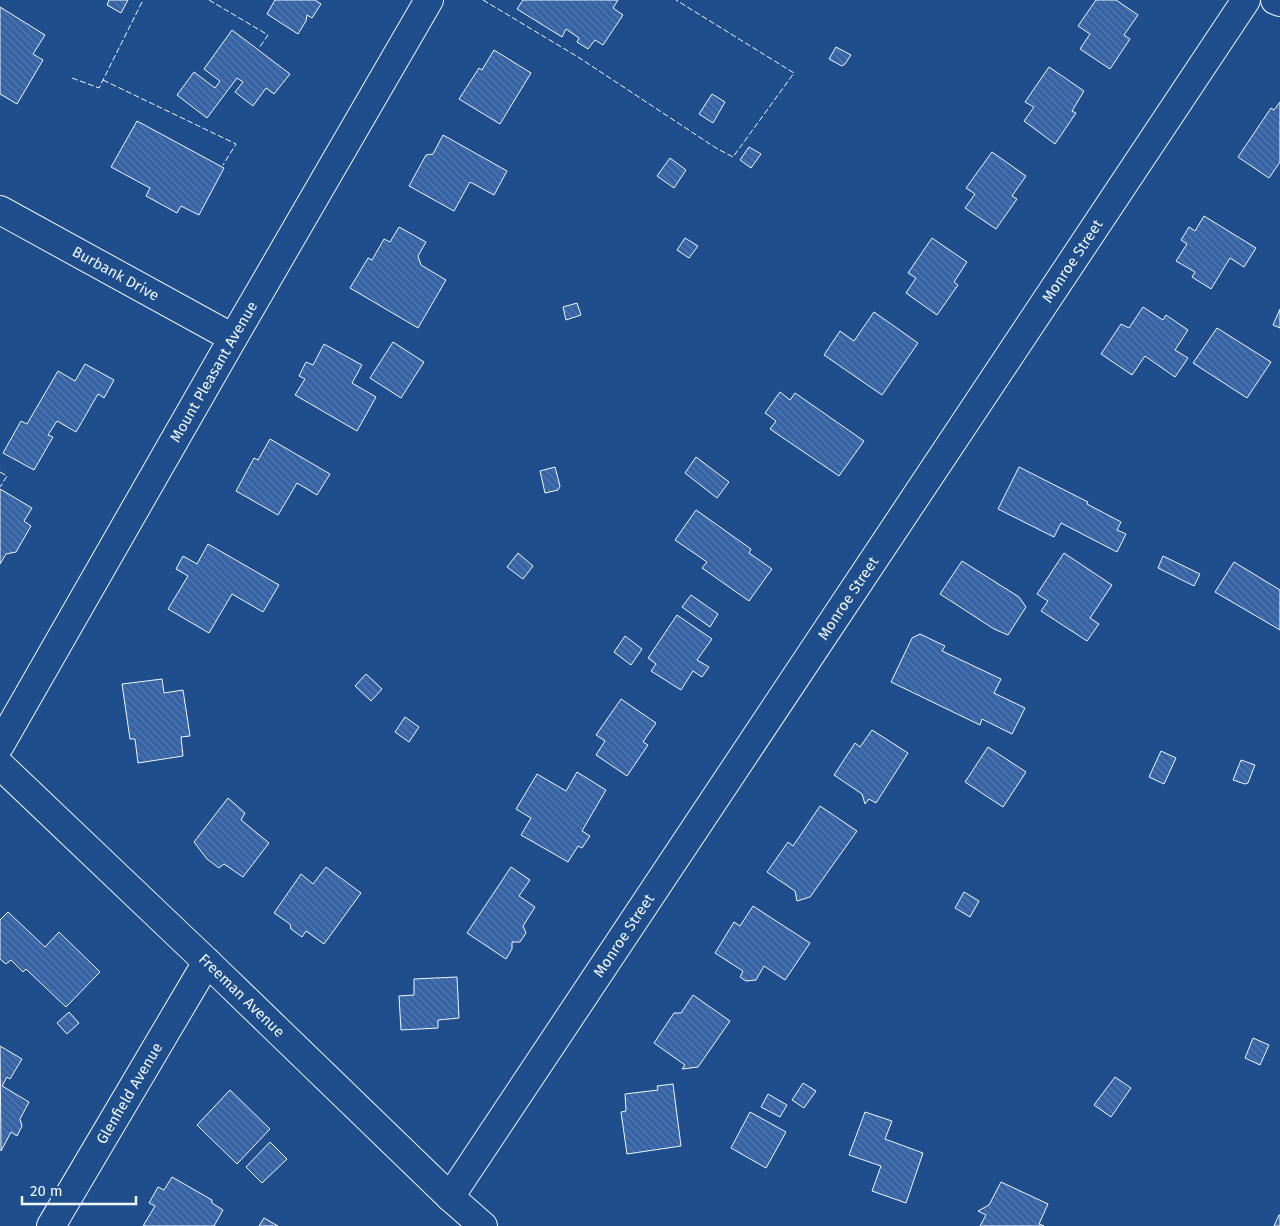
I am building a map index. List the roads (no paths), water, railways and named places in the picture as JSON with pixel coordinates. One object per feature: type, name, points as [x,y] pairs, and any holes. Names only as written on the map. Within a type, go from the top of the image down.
[{"type":"street","name":"Mount Pleasant Avenue","points":[[0,745],[233,338],[430,0]]},
{"type":"street","name":"Monroe Street","points":[[450,1196],[1246,0]]},
{"type":"street","points":[[1275,0],[1280,2]]},
{"type":"street","name":"Burbank Drive","points":[[0,210],[233,338]]},
{"type":"street","name":"Freeman Avenue","points":[[0,765],[483,1226]]},
{"type":"street","name":"Glenfield Avenue","points":[[51,1226],[207,962]]}]
